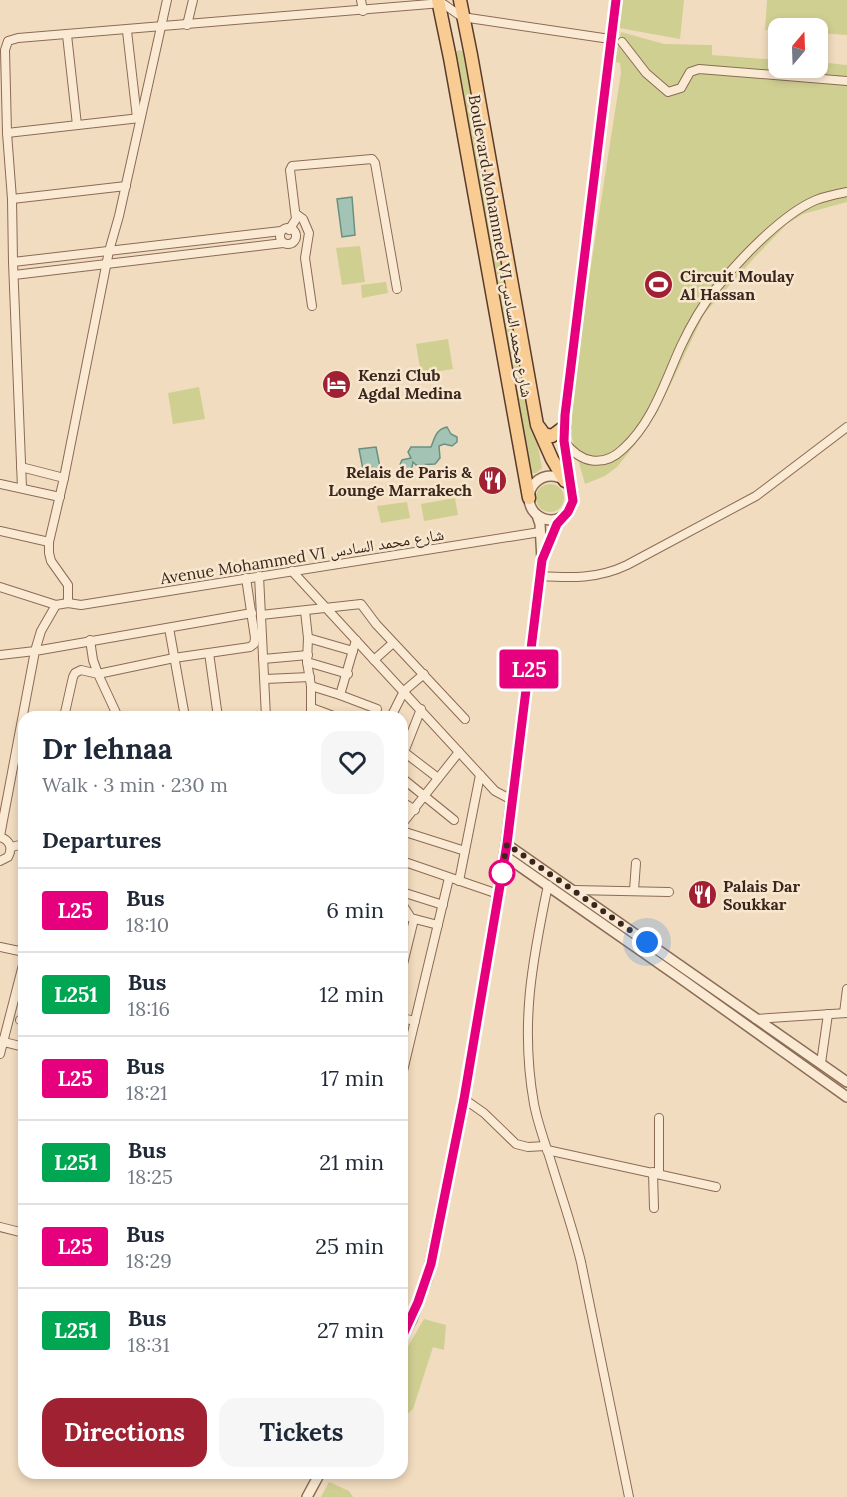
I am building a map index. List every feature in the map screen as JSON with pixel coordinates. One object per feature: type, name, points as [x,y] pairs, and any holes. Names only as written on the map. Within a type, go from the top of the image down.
[{"type":"main road","name":"Boulevard Mohammed VI شارع محمد السادس","points":[[459,0],[471,55],[537,425],[554,464],[568,484]]},
{"type":"main road","name":"Boulevard Mohammed VI شارع محمد السادس","points":[[438,2],[529,498]]},
{"type":"main road","points":[[537,425],[548,436],[556,435],[564,427]]},
{"type":"street","points":[[68,603],[68,585],[51,561],[49,542],[64,478],[109,250],[126,186],[139,118],[167,0]]},
{"type":"street","points":[[188,25],[193,0]]},
{"type":"street","points":[[361,0],[363,11]]},
{"type":"street","points":[[542,560],[557,524],[572,503],[573,495],[568,484],[564,427],[615,0]]},
{"type":"street","points":[[22,488],[4,40],[363,11],[438,2],[446,4],[457,15],[610,39]]},
{"type":"street","points":[[127,30],[139,118]]},
{"type":"street","points":[[67,35],[77,125]]},
{"type":"street","points":[[622,42],[646,73],[668,92],[678,91],[690,72],[699,69],[847,81]]},
{"type":"street","points":[[7,133],[139,118]]},
{"type":"street","points":[[283,243],[279,237],[295,222],[296,214],[290,170],[292,166],[372,159],[375,163],[397,290]]},
{"type":"street","points":[[12,199],[126,186]]},
{"type":"street","points":[[564,441],[573,453],[587,460],[598,461],[622,451],[653,408],[688,331],[713,291],[778,224],[817,199],[847,192]]},
{"type":"street","points":[[296,214],[303,219],[309,233],[305,254],[312,306]]},
{"type":"street","points":[[13,262],[285,230],[295,232],[295,241]]},
{"type":"street","points":[[207,240],[208,252]]},
{"type":"street","points":[[14,275],[289,244],[295,241]]},
{"type":"street","points":[[295,241],[307,248]]},
{"type":"street","points":[[540,576],[590,577],[627,566],[756,496],[847,427]]},
{"type":"street","points":[[548,476],[564,441]]},
{"type":"street","points":[[21,467],[64,478]]},
{"type":"street","points":[[408,1323],[431,1264],[464,1099],[507,844],[542,560],[537,515],[530,506],[530,489],[535,483],[548,476],[558,477],[568,484]]},
{"type":"street","points":[[0,484],[60,497]]},
{"type":"street","points":[[537,515],[551,520],[563,516]]},
{"type":"street","points":[[0,531],[49,542]]},
{"type":"street","name":"Avenue Mohammed VI شارع محمد السادس","points":[[56,605],[68,603],[81,606],[540,532]]},
{"type":"street","points":[[292,571],[498,794],[512,800]]},
{"type":"street","points":[[259,576],[266,711]]},
{"type":"street","points":[[66,711],[75,673],[81,670],[98,674],[174,658],[250,647],[254,644],[252,613],[246,579]]},
{"type":"street","points":[[0,587],[56,605],[41,631],[34,651],[23,711]]},
{"type":"street","points":[[261,615],[361,604],[393,643],[465,719]]},
{"type":"street","points":[[305,611],[311,711]]},
{"type":"street","points":[[0,655],[252,613]]},
{"type":"street","points":[[169,628],[184,711]]},
{"type":"street","points":[[308,638],[354,651]]},
{"type":"street","points":[[90,640],[93,660],[115,711]]},
{"type":"street","points":[[340,695],[348,674],[356,640]]},
{"type":"street","points":[[374,660],[393,643]]},
{"type":"street","points":[[209,652],[217,711]]},
{"type":"street","points":[[263,659],[308,658],[348,674]]},
{"type":"street","points":[[394,711],[404,691],[424,674]]},
{"type":"street","points":[[265,680],[311,682],[376,709]]},
{"type":"street","points":[[408,742],[421,710]]},
{"type":"street","points":[[0,861],[8,857],[10,847],[8,841],[0,836],[18,738]]},
{"type":"street","points":[[408,818],[459,752]]},
{"type":"street","points":[[408,755],[438,778]]},
{"type":"street","points":[[459,881],[480,775]]},
{"type":"street","points":[[408,782],[454,820]]},
{"type":"street","points":[[408,806],[415,810]]},
{"type":"street","points":[[408,833],[465,851]]},
{"type":"street","points":[[507,844],[847,1082]]},
{"type":"street","points":[[10,847],[18,845]]},
{"type":"street","points":[[505,856],[847,1097]]},
{"type":"street","points":[[408,863],[498,894]]},
{"type":"street","points":[[634,890],[636,863]]},
{"type":"street","points":[[408,1049],[449,878]]},
{"type":"street","points":[[548,885],[530,974],[528,1024],[530,1077],[534,1106],[581,1262],[629,1497]]},
{"type":"street","points":[[573,890],[669,892]]},
{"type":"street","points":[[408,894],[443,904]]},
{"type":"street","points":[[408,916],[438,925]]},
{"type":"street","points":[[408,944],[414,919]]},
{"type":"street","points":[[0,947],[18,951]]},
{"type":"street","points":[[0,1054],[18,983]]},
{"type":"street","points":[[755,1018],[845,1013],[847,989]]},
{"type":"street","points":[[737,1019],[743,1011]]},
{"type":"street","points":[[821,1063],[828,1014]]},
{"type":"street","points":[[749,1027],[755,1018]]},
{"type":"street","points":[[408,1019],[415,1021]]},
{"type":"street","points":[[2,1041],[18,1045]]},
{"type":"street","points":[[464,1099],[484,1113],[516,1144],[546,1148],[716,1187]]},
{"type":"street","points":[[654,1208],[659,1118]]},
{"type":"street","points":[[0,1227],[18,1232]]},
{"type":"street","points":[[307,1497],[317,1479]]},
{"type":"shaded area","points":[[623,0],[684,0],[680,39],[619,28]]},
{"type":"shaded area","points":[[767,0],[847,0],[847,35],[828,34],[828,18],[768,18],[768,30],[765,30]]},
{"type":"shaded area","name":"Circuit Moulay Al Hassan","points":[[621,32],[664,44],[712,45],[712,55],[768,59],[768,78],[828,78],[828,63],[847,65],[847,202],[803,214],[787,224],[755,257],[704,314],[658,411],[637,442],[617,467],[605,476],[585,484],[570,431],[571,410],[577,355],[621,73],[620,63],[615,62]]},
{"type":"shaded area","points":[[459,50],[467,53],[542,468],[536,473],[529,470],[454,54]]},
{"type":"shaded area","points":[[352,197],[355,235],[342,237],[337,199]]},
{"type":"shaded area","points":[[360,246],[365,282],[342,285],[336,248]]},
{"type":"shaded area","points":[[386,282],[388,293],[362,298],[361,285]]},
{"type":"shaded area","points":[[448,339],[453,369],[421,374],[416,344]]},
{"type":"shaded area","points":[[199,387],[205,419],[173,424],[168,393]]},
{"type":"shaded area","points":[[447,427],[451,434],[457,437],[457,442],[452,446],[444,444],[439,446],[440,458],[435,464],[416,465],[413,462],[412,467],[405,473],[400,471],[402,460],[411,458],[408,452],[411,447],[431,447],[438,432]]},
{"type":"shaded area","points":[[376,447],[381,472],[364,475],[359,449]]},
{"type":"shaded area","points":[[550,484],[560,488],[564,498],[560,508],[550,512],[540,508],[536,498],[540,488]]},
{"type":"shaded area","points":[[455,498],[458,515],[424,521],[421,504]]},
{"type":"shaded area","points":[[407,502],[410,518],[381,523],[377,506]]},
{"type":"shaded area","points":[[424,1319],[446,1325],[444,1350],[433,1347],[413,1409],[408,1414],[408,1347]]},
{"type":"shaded area","points":[[329,1482],[349,1491],[353,1497],[321,1497]]},
{"type":"bus line","name":"L25","points":[[408,1326],[431,1264],[464,1099],[507,844],[542,560],[557,524],[568,512],[573,501],[564,441],[565,415],[616,0]]},
{"type":"place","name":"Circuit Moulay Al Hassan","points":[[659,285]]},
{"type":"place","name":"Kenzi Club Agdal Medina","points":[[337,384]]},
{"type":"place","name":"Relais de Paris & Lounge Marrakech","points":[[493,481]]},
{"type":"place","name":"Palais Dar Soukkar","points":[[702,895]]},
{"type":"route","points":[[502,873],[501,875],[507,844],[647,942]]}]
